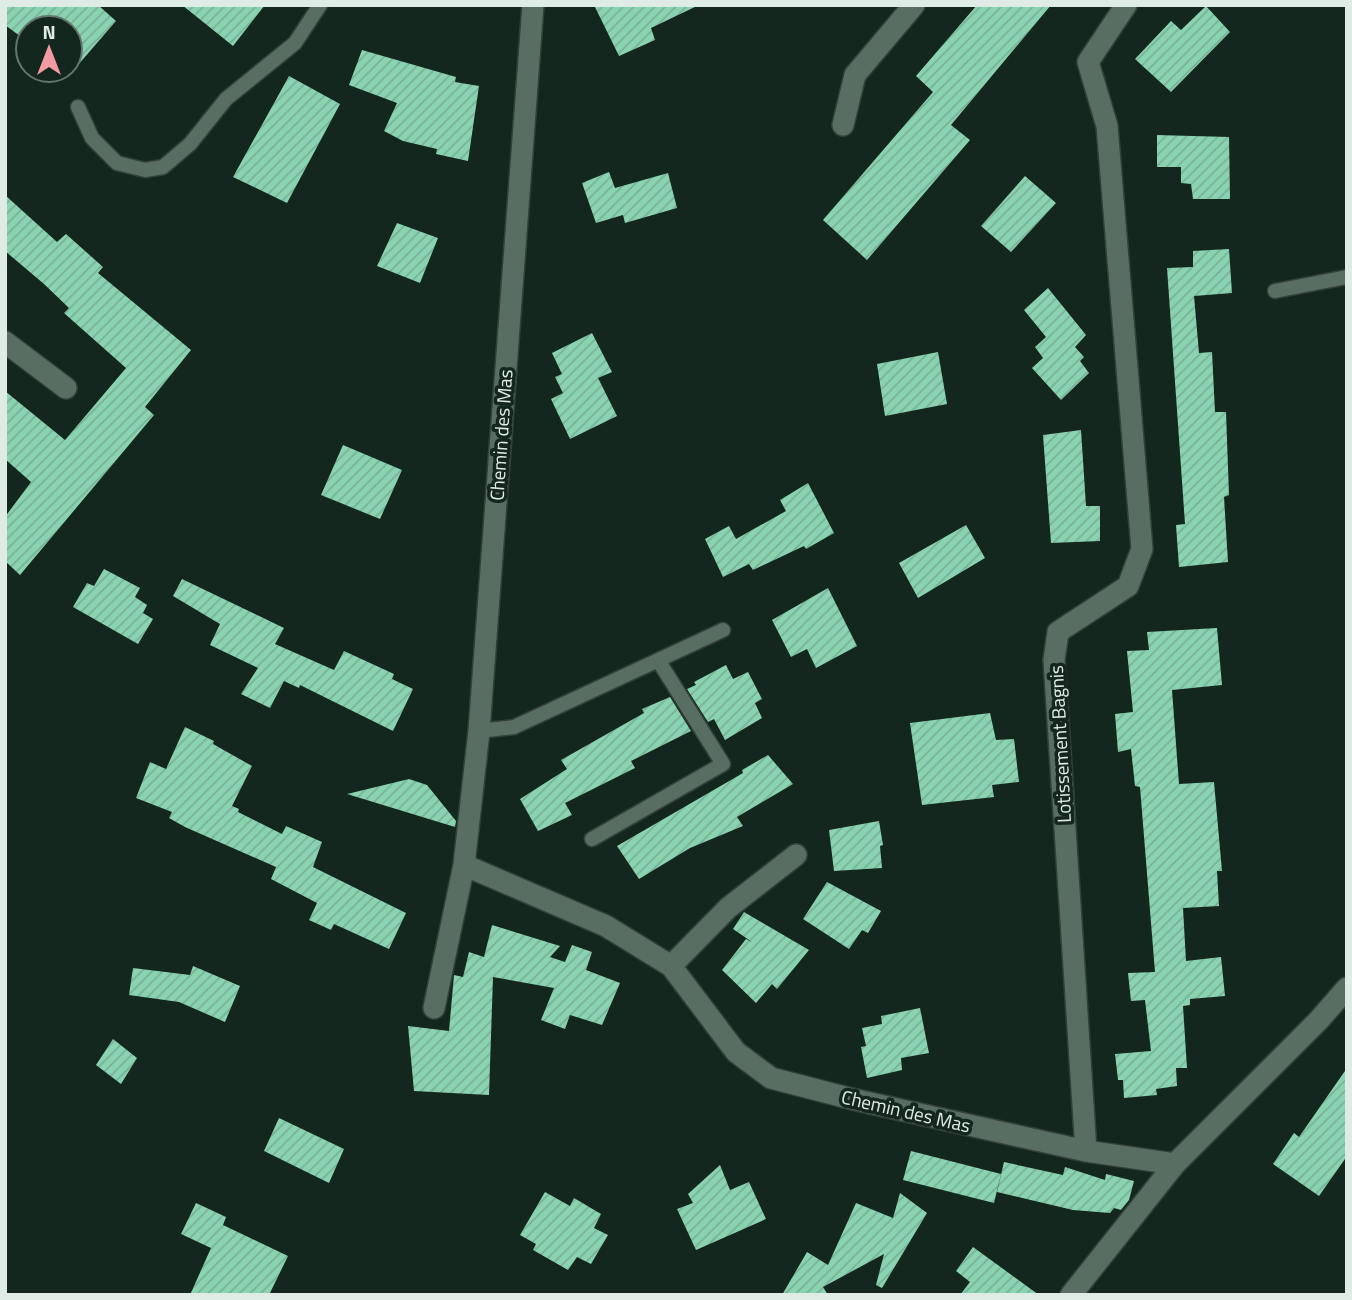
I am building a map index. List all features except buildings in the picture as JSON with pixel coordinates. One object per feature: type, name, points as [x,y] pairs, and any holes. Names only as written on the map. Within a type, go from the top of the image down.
[{"type":"street","name":"Chemin des Mas","points":[[434,1007],[464,865],[479,731],[533,5]]},
{"type":"street","points":[[844,125],[856,75],[914,5]]},
{"type":"street","name":"Lotissement Bagnis","points":[[1086,1152],[1054,660],[1058,632],[1128,586],[1142,549],[1107,125],[1088,62],[1126,5]]},
{"type":"street","points":[[5,342],[66,388]]},
{"type":"street","points":[[671,966],[728,908],[796,855]]},
{"type":"street","name":"Chemin des Mas","points":[[464,865],[606,926],[671,966],[736,1052],[771,1078],[1086,1152],[1175,1164]]},
{"type":"street","points":[[1071,1295],[1175,1164],[1320,1020],[1347,988]]},
{"type":"lane","points":[[78,107],[92,138],[117,163],[145,170],[163,167],[190,144],[226,99],[295,43],[320,5]]},
{"type":"lane","points":[[1275,291],[1347,277]]},
{"type":"lane","points":[[479,731],[514,727],[723,631]]},
{"type":"lane","points":[[592,839],[723,764],[658,660]]}]
